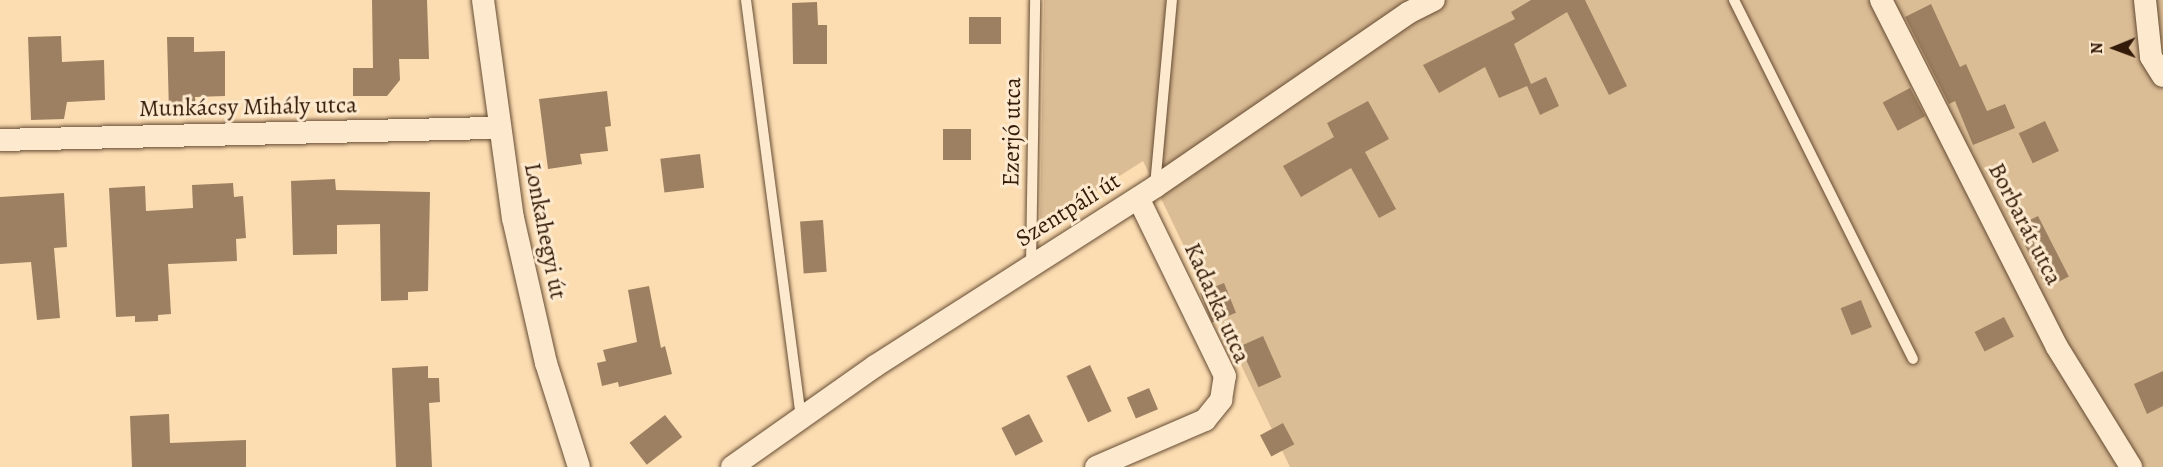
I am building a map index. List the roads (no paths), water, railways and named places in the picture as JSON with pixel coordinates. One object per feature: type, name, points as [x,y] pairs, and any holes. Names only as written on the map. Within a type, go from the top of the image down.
[{"type":"street","name":"Lonkahegyi út","points":[[483,0],[498,128],[513,218],[546,363],[579,467]]},
{"type":"street","name":"Szentpáli út","points":[[732,467],[801,417],[1031,265],[1147,192],[1434,0]]},
{"type":"street","name":"Borbarát utca","points":[[1881,0],[2057,347],[2131,467]]},
{"type":"street","points":[[2145,0],[2151,57],[2163,76]]},
{"type":"street","name":"Munkácsy Mihály utca","points":[[0,140],[498,128]]},
{"type":"street","name":"Kadarka utca","points":[[1096,467],[1205,420],[1221,400],[1225,376],[1147,192]]},
{"type":"lane","points":[[746,0],[801,417]]},
{"type":"lane","name":"Ezerjó utca","points":[[1031,265],[1035,0]]},
{"type":"lane","points":[[1147,192],[1172,0]]},
{"type":"lane","points":[[1734,0],[1913,359]]}]
